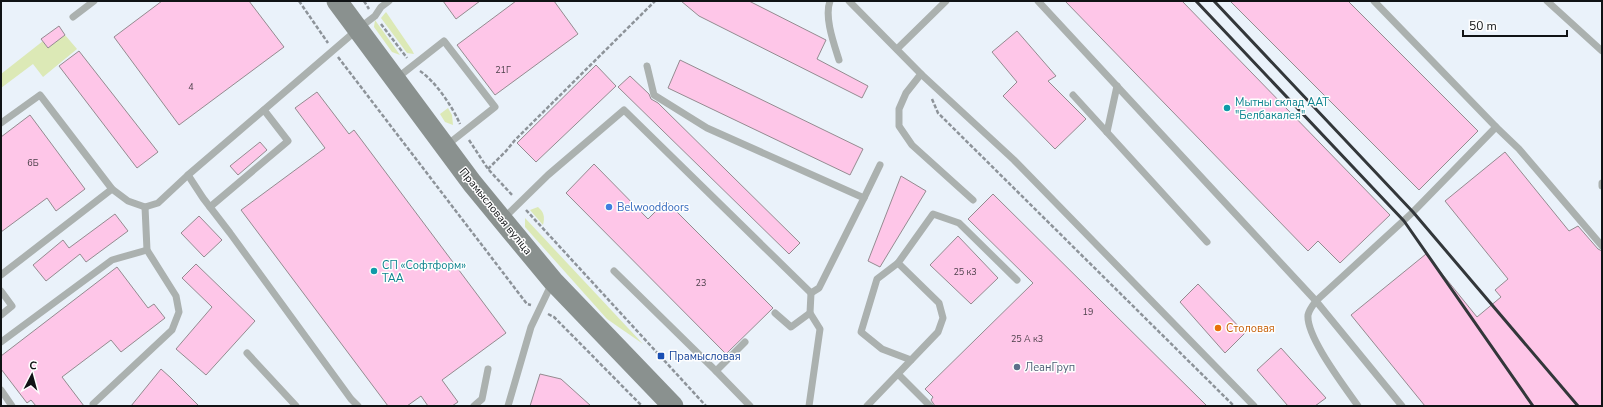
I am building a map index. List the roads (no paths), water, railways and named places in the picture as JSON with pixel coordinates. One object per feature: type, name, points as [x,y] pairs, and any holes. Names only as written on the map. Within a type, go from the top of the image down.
[{"type":"main road","name":"Прамысловая вуліца","points":[[337,1],[472,183],[553,280],[673,406]]},
{"type":"lane","points":[[73,17],[94,1]]},
{"type":"lane","points":[[1,123],[40,94],[112,189],[128,201],[145,207],[158,203],[188,175],[333,50],[375,16],[381,7],[389,1]]},
{"type":"lane","points":[[830,1],[830,27],[839,60]]},
{"type":"lane","points":[[849,1],[921,74],[1014,160],[1254,406]]},
{"type":"lane","points":[[897,49],[946,1]]},
{"type":"lane","points":[[1038,1],[1316,301],[1402,406]]},
{"type":"lane","points":[[1374,1],[1519,149],[1602,246]]},
{"type":"lane","points":[[1547,1],[1602,52]]},
{"type":"lane","points":[[395,80],[444,41],[496,107],[445,147]]},
{"type":"lane","points":[[647,66],[654,95],[707,128],[864,198]]},
{"type":"lane","points":[[921,74],[906,93],[899,109],[899,126],[912,145],[973,200]]},
{"type":"lane","points":[[1107,132],[1117,86]]},
{"type":"lane","points":[[1073,95],[1207,242]]},
{"type":"lane","points":[[210,207],[288,141],[264,110]]},
{"type":"lane","points":[[503,220],[548,175],[624,110],[811,294],[810,313],[820,329],[809,406]]},
{"type":"lane","points":[[1358,406],[1320,350],[1308,324],[1308,313],[1316,301],[1413,212],[1496,127]]},
{"type":"lane","points":[[811,294],[819,288],[880,165]]},
{"type":"lane","points":[[188,175],[351,399],[358,406]]},
{"type":"lane","points":[[1,275],[112,189]]},
{"type":"lane","points":[[94,406],[93,404],[172,330],[179,312],[176,296],[147,250],[145,207]]},
{"type":"lane","points":[[911,360],[882,350],[861,332],[877,279],[898,263],[933,214],[959,223],[1017,280]]},
{"type":"lane","points":[[1,342],[112,260],[147,250]]},
{"type":"lane","points":[[867,406],[938,332],[943,318],[939,303],[898,263]]},
{"type":"lane","points":[[614,271],[750,406]]},
{"type":"lane","points":[[508,406],[531,328],[553,280]]},
{"type":"lane","points":[[1,291],[12,306],[1,315]]},
{"type":"lane","points":[[775,313],[791,327],[810,313]]},
{"type":"lane","points":[[716,371],[745,342]]},
{"type":"lane","points":[[247,353],[296,406]]},
{"type":"lane","points":[[474,406],[482,399],[488,369]]},
{"type":"lane","points":[[898,374],[930,406]]},
{"type":"lane","points":[[1,390],[12,406]]},
{"type":"railway","points":[[1196,1],[1404,221],[1533,406]]},
{"type":"railway","points":[[1214,1],[1413,212],[1578,406]]},
{"type":"place","name":"Мытны склад ААТ \"Белбакалея\"","points":[[1227,108]]},
{"type":"place","name":"Belwooddoors","points":[[609,207]]},
{"type":"place","name":"СП «Софтформ» ТАА","points":[[374,271]]},
{"type":"place","name":"Столовая","points":[[1218,328]]},
{"type":"place","name":"Прамысловая","points":[[661,356]]},
{"type":"place","name":"ЛеанГруп","points":[[1017,367]]}]
